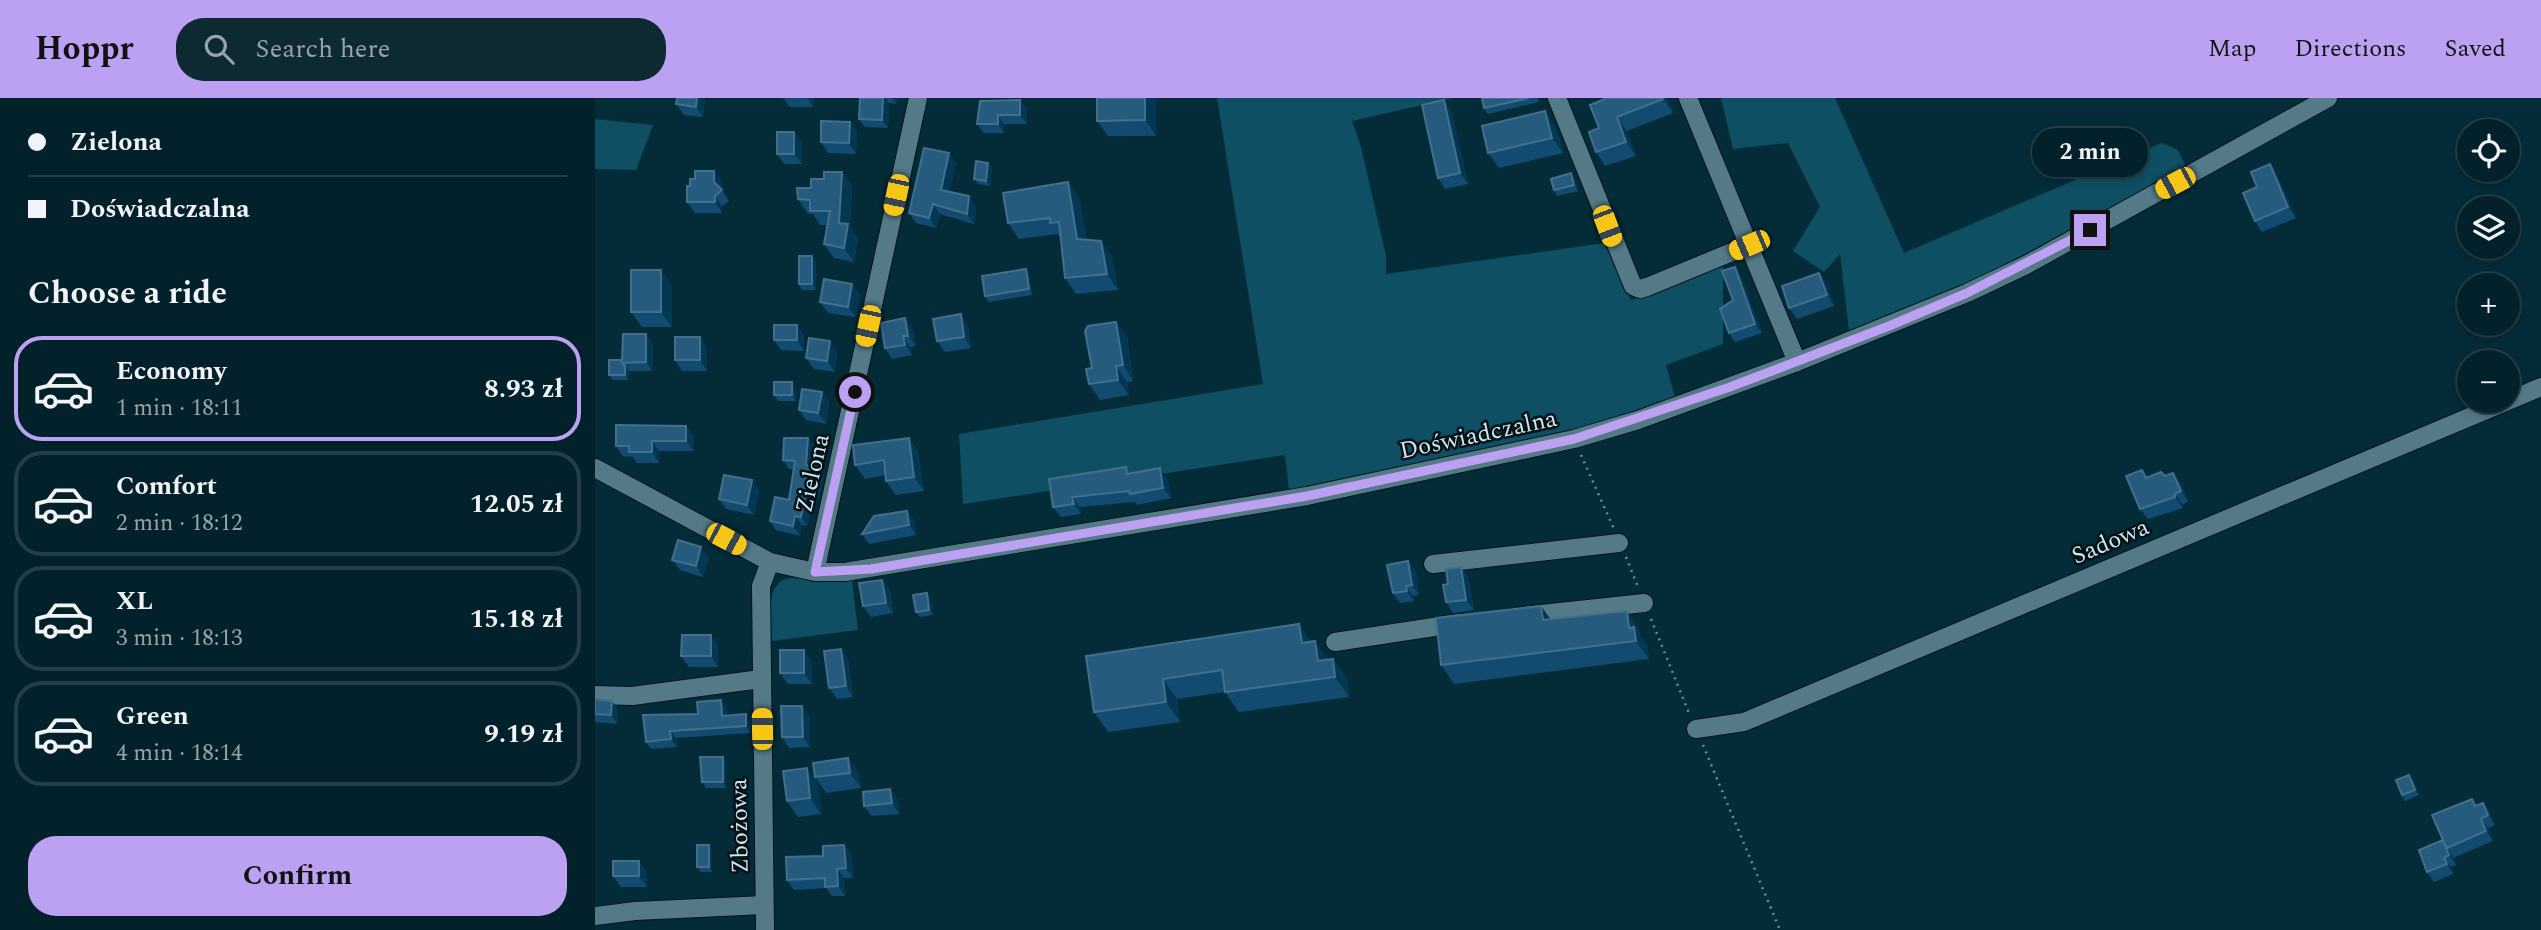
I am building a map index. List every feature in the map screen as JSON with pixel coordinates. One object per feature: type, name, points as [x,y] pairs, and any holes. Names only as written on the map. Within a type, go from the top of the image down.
[{"type":"street","name":"Zielona","points":[[815,572],[918,98]]},
{"type":"street","points":[[1557,98],[1633,286],[1640,289],[1647,287],[1749,245]]},
{"type":"street","points":[[1688,98],[1797,362]]},
{"type":"street","name":"Doświadczalna","points":[[595,468],[770,562],[815,572],[871,569],[1294,498],[1574,439],[1638,420],[1797,362],[1967,293],[2025,265],[2328,98]]},
{"type":"street","name":"Sadowa","points":[[1696,729],[1744,722],[2541,387]]},
{"type":"street","points":[[1433,564],[1619,543]]},
{"type":"street","name":"Zbożowa","points":[[765,930],[761,586],[770,562]]},
{"type":"street","points":[[1508,618],[1644,603]]},
{"type":"street","points":[[1335,642],[1399,630],[1481,621]]},
{"type":"street","points":[[595,695],[632,695],[761,679]]},
{"type":"street","points":[[595,916],[635,911],[764,905]]},
{"type":"path","points":[[1574,439],[1780,930]]},
{"type":"shaded area","points":[[1217,98],[1453,98],[1352,121],[1361,147],[1386,256],[1386,274],[1604,243],[1631,300],[1723,262],[1723,344],[1666,365],[1675,397],[1578,429],[1289,490],[1285,455],[963,504],[959,434],[1263,384]]},
{"type":"shaded area","points":[[1721,98],[1835,98],[1904,253],[2162,143],[2178,150],[2187,169],[1967,284],[1849,331],[1840,254],[1824,272],[1793,251],[1820,207],[1788,143],[1733,149]]},
{"type":"shaded area","points":[[595,119],[653,125],[636,170],[595,169]]},
{"type":"shaded area","points":[[789,578],[852,580],[858,630],[772,641],[772,595],[775,587]]},
{"type":"building","points":[[677,98],[697,98],[696,107],[676,104]]},
{"type":"building","points":[[860,98],[883,98],[882,120],[859,119]]},
{"type":"building","points":[[1097,98],[1145,98],[1145,120],[1097,121]]},
{"type":"building","points":[[1482,98],[1529,98],[1484,108]]},
{"type":"building","points":[[1607,98],[1663,99],[1617,117],[1626,142],[1596,152],[1589,132],[1599,128],[1590,105]]},
{"type":"building","points":[[1020,100],[1020,115],[998,115],[998,124],[977,124],[980,101]]},
{"type":"building","points":[[1444,100],[1460,173],[1438,178],[1422,105]]},
{"type":"building","points":[[1545,111],[1552,138],[1488,153],[1482,126]]},
{"type":"building","points":[[821,121],[850,122],[849,143],[821,142]]},
{"type":"building","points":[[777,132],[794,132],[794,154],[777,154]]},
{"type":"building","points":[[924,148],[949,153],[941,190],[969,196],[967,214],[933,204],[929,218],[909,213]]},
{"type":"building","points":[[976,161],[988,163],[986,181],[974,179]]},
{"type":"building","points":[[2270,164],[2288,207],[2255,221],[2243,193],[2257,187],[2251,172]]},
{"type":"building","points":[[695,171],[714,171],[714,182],[722,190],[715,196],[715,202],[687,202],[687,186],[690,186],[690,179],[695,179]]},
{"type":"building","points":[[824,172],[842,172],[839,223],[848,224],[844,248],[824,244],[830,211],[810,211],[810,200],[798,199],[797,188],[811,188],[811,179],[824,179]]},
{"type":"building","points":[[1571,173],[1574,185],[1554,190],[1551,179]]},
{"type":"building","points":[[1068,182],[1077,239],[1101,241],[1107,274],[1065,278],[1059,222],[1050,223],[1050,218],[1008,223],[1003,193]]},
{"type":"building","points":[[799,256],[812,256],[812,284],[799,284]]},
{"type":"building","points":[[1735,267],[1755,324],[1729,333],[1720,309],[1733,300],[1722,271]]},
{"type":"building","points":[[1026,269],[1029,289],[985,296],[982,276]]},
{"type":"building","points":[[631,270],[661,270],[661,312],[631,312]]},
{"type":"building","points":[[1819,273],[1827,295],[1789,308],[1782,286]]},
{"type":"building","points":[[824,279],[852,284],[848,307],[820,302]]},
{"type":"building","points":[[961,314],[964,337],[937,341],[933,319]]},
{"type":"building","points":[[905,318],[908,336],[903,336],[905,345],[885,348],[881,323]]},
{"type":"building","points":[[1116,322],[1123,365],[1116,366],[1118,380],[1089,384],[1086,369],[1092,368],[1085,331],[1088,326]]},
{"type":"building","points":[[774,325],[797,325],[797,340],[774,340]]},
{"type":"building","points":[[623,334],[646,334],[646,362],[622,363]]},
{"type":"building","points":[[675,337],[700,337],[700,360],[675,360]]},
{"type":"building","points":[[809,338],[830,341],[827,361],[806,358]]},
{"type":"building","points":[[609,360],[622,360],[625,375],[609,375]]},
{"type":"building","points":[[774,382],[792,382],[792,395],[774,395]]},
{"type":"building","points":[[802,389],[822,392],[818,413],[799,410]]},
{"type":"building","points":[[616,425],[686,426],[686,441],[652,441],[652,452],[629,452],[629,446],[616,446]]},
{"type":"building","points":[[784,438],[808,438],[806,465],[818,467],[811,490],[807,489],[801,517],[795,516],[793,526],[770,521],[775,497],[789,500],[795,461],[783,460]]},
{"type":"building","points":[[909,438],[914,477],[886,481],[884,460],[855,465],[853,445]]},
{"type":"building","points":[[1126,467],[1127,474],[1160,468],[1163,488],[1130,494],[1129,491],[1072,497],[1074,504],[1053,507],[1049,479]]},
{"type":"building","points":[[2142,470],[2146,478],[2161,472],[2165,476],[2173,473],[2181,491],[2175,494],[2175,497],[2140,509],[2126,476]]},
{"type":"building","points":[[724,475],[752,480],[747,505],[719,499]]},
{"type":"building","points":[[907,511],[909,525],[862,534],[874,516]]},
{"type":"building","points":[[678,540],[701,547],[696,566],[672,560]]},
{"type":"building","points":[[1408,561],[1412,585],[1406,586],[1407,591],[1393,593],[1387,565]]},
{"type":"building","points":[[1461,567],[1466,600],[1446,602],[1443,585],[1448,584],[1446,569]]},
{"type":"building","points":[[882,580],[886,603],[863,606],[859,583]]},
{"type":"building","points":[[927,593],[929,610],[916,612],[913,595]]},
{"type":"building","points":[[1541,606],[1543,620],[1627,611],[1629,628],[1634,627],[1636,641],[1441,665],[1436,618]]},
{"type":"building","points":[[1299,624],[1302,643],[1315,641],[1318,661],[1333,659],[1335,677],[1225,692],[1222,670],[1163,679],[1166,702],[1094,712],[1086,656]]},
{"type":"building","points":[[682,635],[711,635],[711,656],[681,656]]},
{"type":"building","points":[[841,649],[846,686],[829,688],[824,651]]},
{"type":"building","points":[[780,650],[804,650],[804,673],[780,673]]},
{"type":"building","points":[[595,699],[612,701],[611,715],[595,714]]},
{"type":"building","points":[[721,700],[722,716],[746,714],[746,726],[670,731],[671,739],[646,742],[643,715],[698,714],[697,702]]},
{"type":"building","points":[[781,706],[802,706],[803,737],[782,737]]},
{"type":"building","points":[[700,757],[723,757],[723,782],[702,782]]},
{"type":"building","points":[[848,758],[850,773],[815,777],[813,763]]},
{"type":"building","points":[[807,768],[810,798],[787,801],[783,771]]},
{"type":"building","points":[[2409,775],[2415,790],[2402,795],[2396,780]]},
{"type":"building","points":[[890,789],[892,803],[864,806],[863,792]]},
{"type":"building","points":[[2472,799],[2475,806],[2483,803],[2488,815],[2481,819],[2486,831],[2447,848],[2443,841],[2449,855],[2444,858],[2447,864],[2427,872],[2419,850],[2443,840],[2432,815]]},
{"type":"building","points":[[697,845],[709,845],[709,867],[697,867]]},
{"type":"building","points":[[844,845],[846,868],[837,869],[838,886],[825,887],[825,878],[787,880],[786,857],[823,856],[823,846]]},
{"type":"building","points":[[613,861],[639,861],[639,876],[613,876]]},
{"type":"route","points":[[855,392],[815,572],[871,569],[1262,504],[1574,439],[1638,420],[1730,387],[1889,326],[1967,293],[2090,230]]}]
